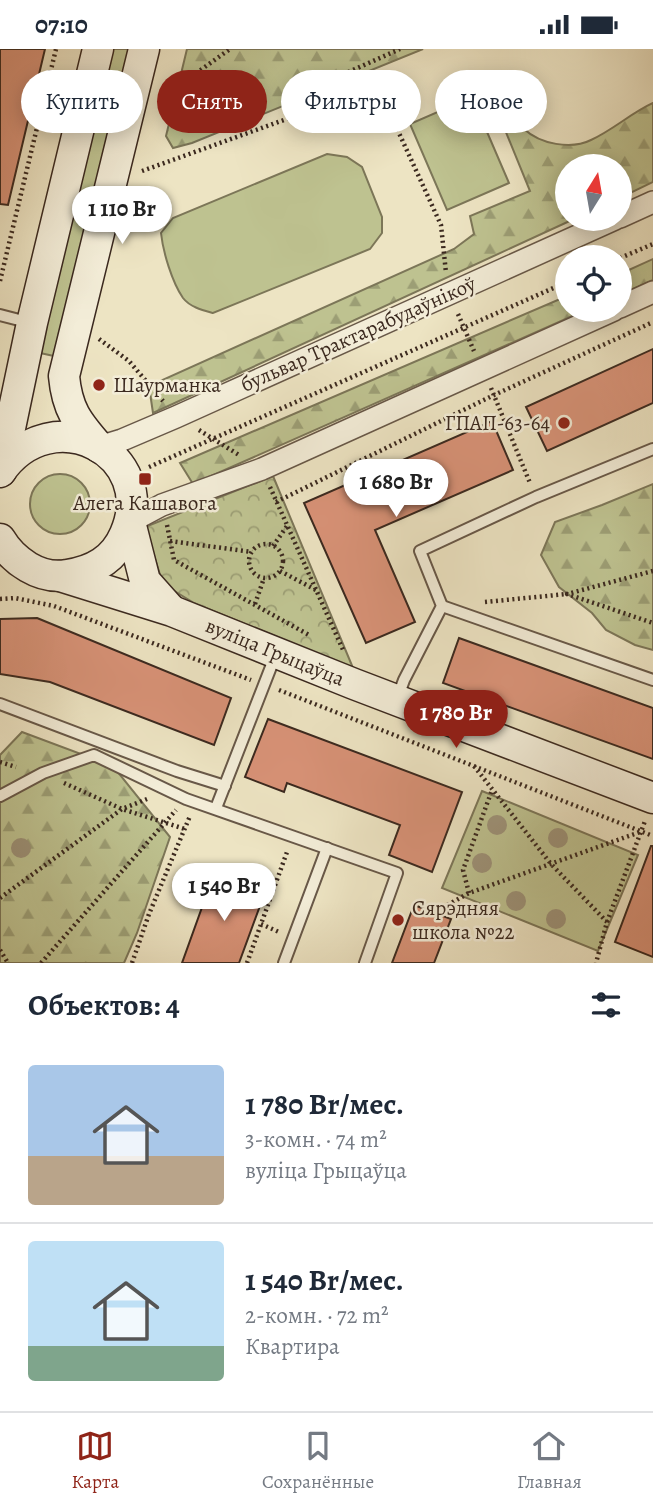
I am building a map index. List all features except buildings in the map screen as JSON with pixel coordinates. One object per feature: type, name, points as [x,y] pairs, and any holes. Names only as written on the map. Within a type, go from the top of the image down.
[{"type":"main road","points":[[0,471],[32,323],[98,49]]},
{"type":"main road","name":"вуліца Грыцаўца","points":[[144,49],[64,376],[69,406],[77,422],[99,447],[112,457],[128,482],[132,506],[130,522],[145,581],[172,611]]},
{"type":"main road","points":[[0,471],[14,454],[35,441],[55,436],[76,437],[99,447]]},
{"type":"main road","points":[[0,568],[47,573],[85,572],[104,562],[120,545],[130,522]]},
{"type":"main road","points":[[0,539],[21,563],[47,573]]},
{"type":"main road","name":"вуліца Грыцаўца","points":[[47,573],[172,611],[277,654],[653,797]]},
{"type":"street","name":"бульвар Трактарабудаўнікоў","points":[[632,211],[653,202]]},
{"type":"street","name":"бульвар Трактарабудаўнікоў","points":[[99,447],[176,417],[588,231]]},
{"type":"street","points":[[632,302],[653,292]]},
{"type":"street","points":[[130,522],[162,505],[262,469],[587,322]]},
{"type":"lane","points":[[0,315],[32,323]]},
{"type":"lane","points":[[653,449],[536,497],[420,551],[442,606],[653,680]]},
{"type":"lane","points":[[397,700],[404,680],[442,606]]},
{"type":"lane","points":[[216,808],[277,654]]},
{"type":"lane","points":[[0,704],[225,786]]},
{"type":"lane","points":[[0,796],[43,773],[94,755],[191,801],[397,873],[365,963]]},
{"type":"lane","points":[[284,963],[327,848]]},
{"type":"path","points":[[0,281],[57,49]]},
{"type":"path","points":[[151,105],[230,49]]},
{"type":"path","points":[[351,70],[400,49]]},
{"type":"path","points":[[131,175],[281,121]]},
{"type":"path","points":[[632,253],[653,244]]},
{"type":"path","points":[[142,470],[555,287]]},
{"type":"path","points":[[276,502],[494,395],[653,322]]},
{"type":"path","points":[[93,334],[129,361],[176,417],[262,469],[345,654],[334,648]]},
{"type":"path","points":[[273,546],[287,525]]},
{"type":"path","points":[[170,541],[252,552]]},
{"type":"path","points":[[263,544],[273,546],[281,553],[283,560],[280,571],[272,578],[264,578],[252,571],[249,558],[252,552],[263,544]]},
{"type":"path","points":[[174,561],[311,636]]},
{"type":"path","points":[[280,571],[316,590]]},
{"type":"path","points":[[442,606],[567,594],[653,571]]},
{"type":"path","points":[[255,604],[264,578]]},
{"type":"path","points":[[567,594],[653,623]]},
{"type":"path","points":[[0,599],[15,598],[54,606],[264,684],[653,836]]},
{"type":"path","points":[[0,762],[43,773],[122,809],[185,829]]},
{"type":"path","points":[[473,765],[551,864],[607,922]]},
{"type":"path","points":[[469,893],[463,870],[492,789]]},
{"type":"path","points":[[0,898],[122,809],[168,791]]},
{"type":"path","points":[[41,963],[166,822],[191,801]]},
{"type":"path","points":[[132,963],[185,829],[191,801]]},
{"type":"path","points":[[433,913],[469,893],[640,831]]},
{"type":"path","points":[[596,963],[607,922],[640,831]]},
{"type":"path","points":[[247,963],[293,836]]},
{"type":"path","points":[[0,950],[8,963]]},
{"type":"green space","points":[[113,49],[130,49],[125,70],[108,70]]},
{"type":"green space","points":[[187,49],[423,49],[371,70],[281,70],[281,107],[267,112],[267,70],[182,70]]},
{"type":"green space","points":[[653,103],[653,182],[632,192],[632,154],[555,154],[555,228],[153,413],[149,386],[454,249],[474,234],[470,216],[530,191],[506,133],[530,133],[547,142],[574,145],[591,140]]},
{"type":"green space","points":[[435,113],[435,133],[487,133],[509,183],[447,210],[414,133],[421,133],[421,119]]},
{"type":"green space","points":[[93,133],[109,133],[54,356],[40,353]]},
{"type":"green space","points":[[167,133],[217,133],[173,148]]},
{"type":"green space","points":[[327,154],[347,157],[362,167],[382,217],[382,233],[370,249],[213,313],[196,308],[186,301],[172,275],[162,241],[161,233],[173,218]]},
{"type":"green space","points":[[653,259],[653,280],[632,290],[632,269]]},
{"type":"green space","points":[[555,301],[555,322],[559,322],[193,484],[180,463]]},
{"type":"green space","points":[[60,474],[77,479],[85,487],[90,504],[85,521],[77,529],[60,534],[43,529],[35,521],[30,504],[35,487],[43,479]]},
{"type":"green space","points":[[273,476],[353,668],[194,603],[163,584],[145,527]]},
{"type":"green space","points":[[653,484],[653,650],[635,645],[606,630],[592,613],[559,587],[541,555],[555,522]]},
{"type":"green space","points":[[22,732],[113,766],[170,837],[124,963],[0,963],[0,755]]},
{"type":"green space","points":[[482,791],[638,855],[598,951],[442,888]]},
{"type":"place","name":"Шаурманка","points":[[99,385]]},
{"type":"place","name":"ГПАП-63-64","points":[[564,423]]},
{"type":"place","name":"Алега Кашавога","points":[[145,479]]},
{"type":"place","name":"Сярэдняя школа №22","points":[[398,920]]}]
